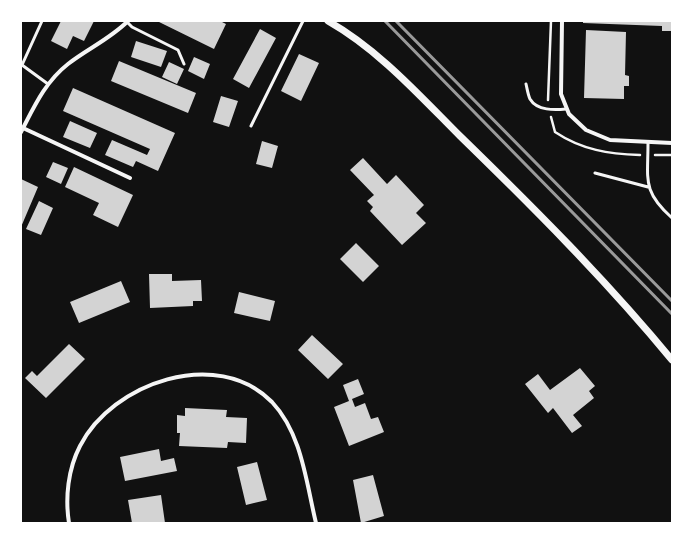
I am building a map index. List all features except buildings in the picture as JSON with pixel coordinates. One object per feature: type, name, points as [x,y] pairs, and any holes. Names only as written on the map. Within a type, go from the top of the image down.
[{"type":"street","points":[[21,132],[41,92],[48,84],[68,64],[102,42],[127,21]]},
{"type":"street","points":[[328,21],[371,50],[407,83],[610,287],[672,360]]},
{"type":"street","points":[[562,21],[561,94],[569,114],[579,124],[597,136],[610,140],[672,143]]},
{"type":"street","points":[[23,128],[130,178]]},
{"type":"street","points":[[69,523],[68,495],[72,466],[80,446],[92,428],[109,410],[127,396],[164,381],[184,376],[202,375],[227,377],[243,383],[263,395],[278,410],[294,435],[316,523]]},
{"type":"lane","points":[[42,21],[22,65],[48,84]]},
{"type":"lane","points":[[127,21],[132,27],[178,50],[184,64]]},
{"type":"lane","points":[[251,126],[303,21]]},
{"type":"lane","points":[[526,84],[530,100],[538,106],[550,110],[566,109]]},
{"type":"lane","points":[[648,143],[648,187],[658,205],[672,218]]},
{"type":"lane","points":[[595,173],[648,187]]},
{"type":"path","points":[[547,95],[551,21]]},
{"type":"path","points":[[554,128],[555,132],[562,136],[592,149],[611,154],[631,154]]},
{"type":"path","points":[[665,155],[672,155]]},
{"type":"railway","points":[[385,21],[672,314]]},
{"type":"railway","points":[[396,21],[672,301]]}]
